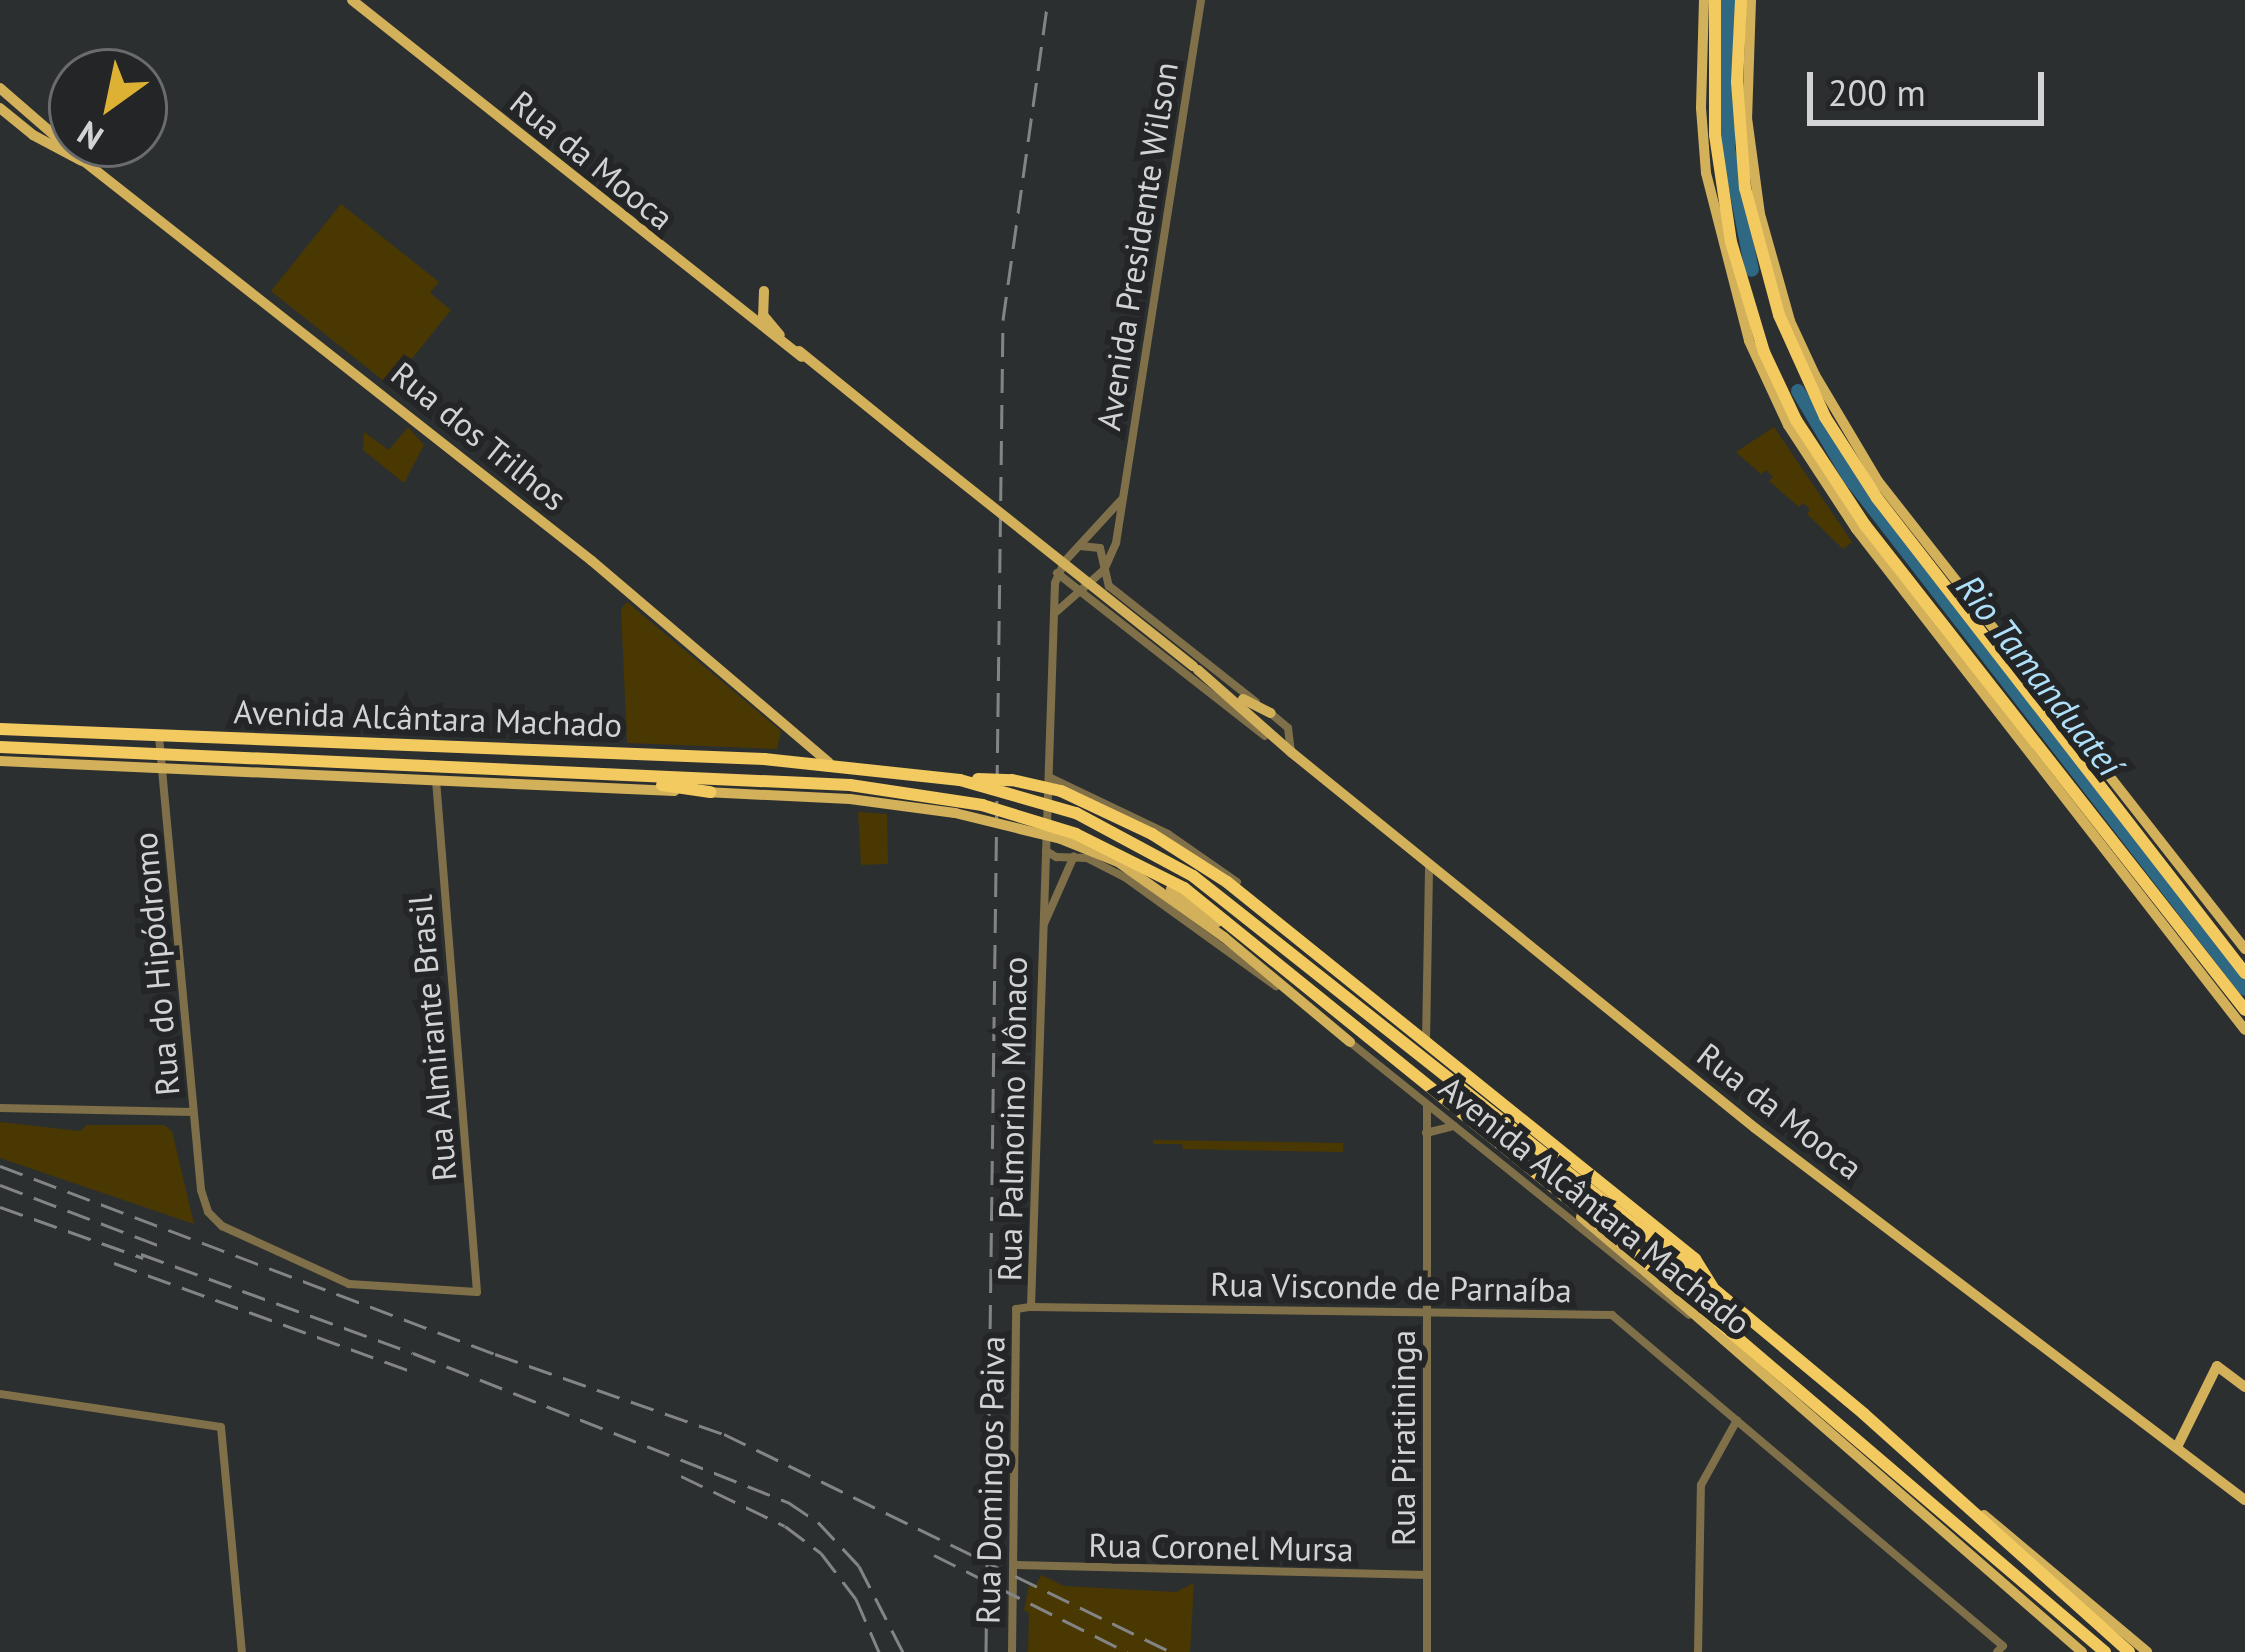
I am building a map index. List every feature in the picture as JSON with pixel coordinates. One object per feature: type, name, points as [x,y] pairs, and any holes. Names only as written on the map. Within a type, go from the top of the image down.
[{"type":"highway","points":[[1715,0],[1715,135],[1731,242],[1764,352],[1796,420],[1865,525],[2245,1010]]},
{"type":"highway","points":[[1741,0],[1737,82],[1745,188],[1778,315],[1825,417],[1877,498],[2245,973]]},
{"type":"highway","name":"Avenida Alcântara Machado","points":[[0,729],[830,763],[960,780],[1076,813],[1193,876],[1712,1286],[1962,1499],[2129,1652]]},
{"type":"highway","name":"Avenida Alcântara Machado","points":[[0,747],[162,760],[614,776],[850,792],[982,805],[1076,834],[1164,875],[1258,943],[1693,1300],[2105,1652]]},
{"type":"highway","points":[[614,776],[710,792]]},
{"type":"highway","points":[[960,780],[1012,780],[1061,791],[1152,834],[1260,904],[1695,1258],[1712,1286]]},
{"type":"highway","points":[[1726,1328],[1761,1328]]},
{"type":"highway","points":[[2053,1610],[2093,1652]]},
{"type":"main road","name":"Rua da Mooca","points":[[352,0],[802,358]]},
{"type":"main road","points":[[1704,0],[1700,73],[1706,173],[1732,290],[1773,396],[1856,529],[2245,1030]]},
{"type":"main road","points":[[1751,0],[1747,118],[1760,214],[1790,321],[1814,375],[1878,481],[2245,949]]},
{"type":"main road","name":"Rua dos Trilhos","points":[[0,88],[48,129]]},
{"type":"main road","name":"Rua dos Trilhos","points":[[0,108],[48,143]]},
{"type":"main road","name":"Rua dos Trilhos","points":[[94,168],[590,559],[830,763]]},
{"type":"main road","points":[[764,291],[766,321],[802,358],[1196,668],[1258,712],[1271,713]]},
{"type":"main road","name":"Rua da Mooca","points":[[1196,668],[1291,752],[1755,1129],[2245,1500]]},
{"type":"main road","name":"Avenida Alcântara Machado","points":[[0,761],[162,760],[710,792],[850,792]]},
{"type":"main road","points":[[850,792],[1061,839],[1171,889],[1250,948],[1647,1273],[1692,1317]]},
{"type":"main road","points":[[1118,862],[1225,937],[1351,1042]]},
{"type":"main road","name":"Avenida Alcântara Machado","points":[[1692,1317],[2082,1652]]},
{"type":"main road","points":[[2177,1448],[2217,1366],[2245,1388]]},
{"type":"main road","name":"Avenida Alcântara Machado","points":[[1962,1499],[2063,1577],[2146,1652]]},
{"type":"street","name":"Avenida Presidente Wilson","points":[[1104,570],[1116,543],[1201,0]]},
{"type":"street","points":[[1082,591],[1057,573],[1121,500]]},
{"type":"street","points":[[1079,546],[1100,548],[1109,586],[1288,728],[1291,752]]},
{"type":"street","points":[[1065,562],[1073,583]]},
{"type":"street","points":[[1055,614],[1104,570]]},
{"type":"street","name":"Rua Palmorino Mônaco","points":[[1031,1307],[1041,931],[1054,779],[1057,573]]},
{"type":"street","points":[[1096,602],[1109,586]]},
{"type":"street","name":"Rua da Mooca","points":[[1082,591],[1291,752]]},
{"type":"street","name":"Rua do Hipódromo","points":[[158,734],[201,1190]]},
{"type":"street","name":"Rua Almirante Brasil","points":[[201,1190],[208,1213],[222,1226],[349,1284],[477,1292],[436,779]]},
{"type":"street","points":[[1054,779],[1168,834],[1260,904]]},
{"type":"street","name":"Rua Palmorino Mônaco","points":[[1041,931],[1073,857],[1078,823],[1054,779]]},
{"type":"street","name":"Avenida Alcântara Machado","points":[[1045,850],[1056,857],[1087,858],[1151,894],[1351,1042],[1692,1317]]},
{"type":"street","name":"Rua Piratininga","points":[[1427,1652],[1429,864]]},
{"type":"street","points":[[1385,1069],[1391,1065],[1402,1020]]},
{"type":"street","points":[[1445,1118],[1445,1075],[1459,1066]]},
{"type":"street","points":[[0,1108],[193,1112]]},
{"type":"street","points":[[1426,1133],[1455,1126]]},
{"type":"street","name":"Rua Visconde de Parnaíba","points":[[1017,1308],[1612,1315],[2000,1649]]},
{"type":"street","name":"Rua Domingos Paiva","points":[[1012,1652],[1017,1308]]},
{"type":"street","points":[[0,1394],[221,1427],[242,1652]]},
{"type":"street","points":[[1697,1652],[1700,1485],[1737,1420]]},
{"type":"street","name":"Rua Coronel Mursa","points":[[1014,1565],[1427,1575]]},
{"type":"shaded area","points":[[341,204],[439,282],[430,293],[451,310],[390,386],[271,291]]},
{"type":"shaded area","points":[[408,427],[424,445],[404,483],[363,450],[364,432],[389,450]]},
{"type":"shaded area","points":[[1774,427],[1852,542],[1843,549],[1807,514],[1810,509],[1803,503],[1799,507],[1769,481],[1773,477],[1766,470],[1761,474],[1736,452]]},
{"type":"shaded area","points":[[627,602],[781,731],[777,749],[627,743],[621,609]]},
{"type":"shaded area","points":[[858,812],[887,814],[888,864],[861,865]]},
{"type":"shaded area","points":[[0,1122],[80,1131],[87,1125],[164,1125],[172,1131],[194,1224],[0,1158]]},
{"type":"shaded area","points":[[1154,1140],[1343,1143],[1343,1152],[1183,1149],[1182,1144],[1153,1144]]},
{"type":"shaded area","points":[[1041,1575],[1064,1586],[1176,1592],[1194,1583],[1190,1652],[1028,1652],[1029,1613],[1024,1610],[1029,1585],[1036,1585]]},
{"type":"waterway","name":"Rio Tamanduateí","points":[[1728,0],[1728,148],[1752,270]]},
{"type":"waterway","name":"Rio Tamanduateí","points":[[1798,391],[1849,477],[2245,989]]},
{"type":"railway","points":[[986,1652],[1003,320],[1048,0]]},
{"type":"railway","points":[[0,1166],[495,1354],[724,1434],[1170,1652]]},
{"type":"railway","points":[[0,1185],[163,1247]]},
{"type":"railway","points":[[0,1207],[143,1258]]},
{"type":"railway","points":[[141,1254],[413,1353],[788,1502],[818,1522],[859,1566],[903,1652]]},
{"type":"railway","points":[[114,1263],[408,1370]]},
{"type":"railway","points":[[681,1476],[785,1526],[821,1553],[856,1599],[879,1652]]},
{"type":"railway","points":[[934,1555],[1127,1652]]}]
